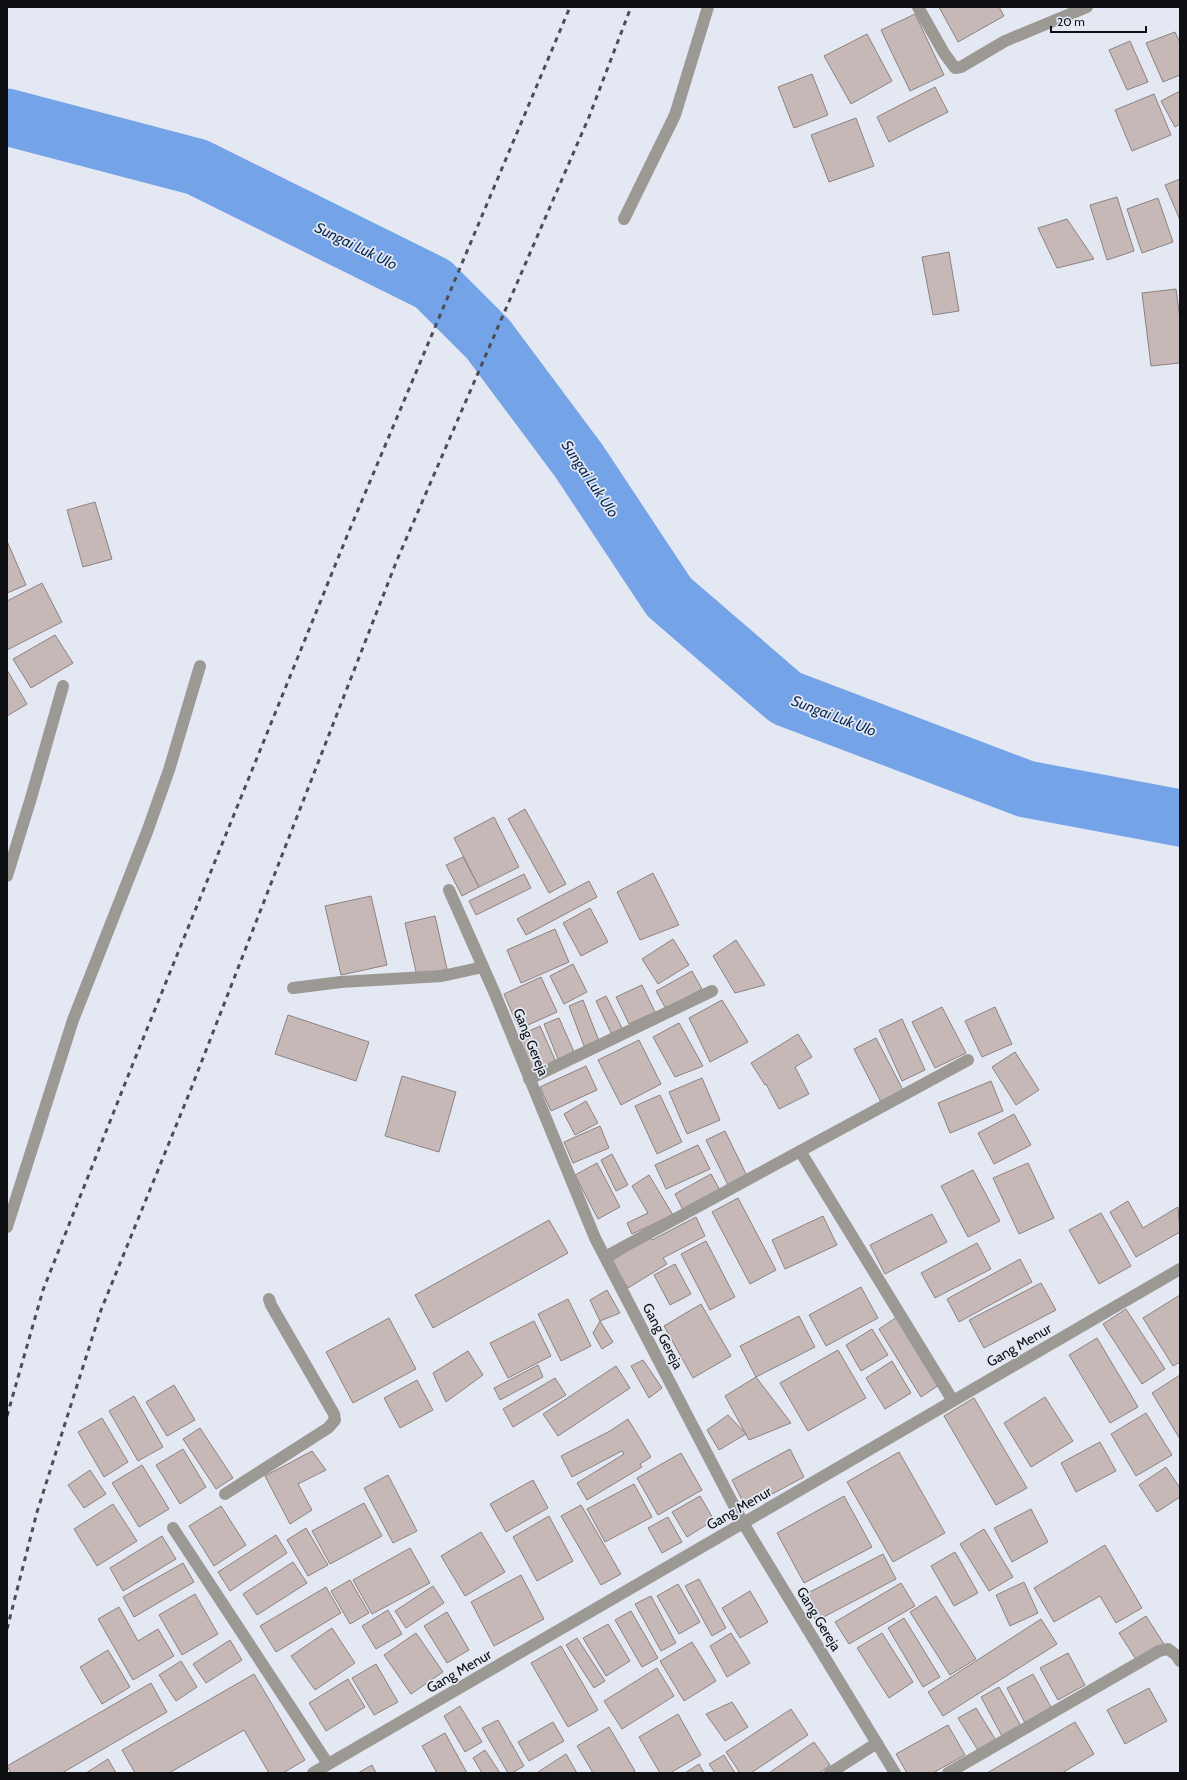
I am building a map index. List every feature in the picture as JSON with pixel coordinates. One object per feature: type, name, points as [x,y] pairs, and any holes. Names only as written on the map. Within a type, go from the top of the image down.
[{"type":"street","points":[[624,219],[675,116],[708,7]]},
{"type":"street","points":[[918,7],[944,53],[955,68],[962,67],[1005,41],[1087,7]]},
{"type":"street","points":[[7,1226],[73,1020],[150,825],[169,770],[200,666]]},
{"type":"street","points":[[7,876],[32,798],[62,686]]},
{"type":"street","name":"Gang Gereja","points":[[449,890],[483,967],[595,1238],[743,1523],[895,1773]]},
{"type":"street","points":[[293,988],[341,982],[442,976],[483,967]]},
{"type":"street","points":[[529,1079],[712,991]]},
{"type":"street","points":[[605,1257],[968,1060]]},
{"type":"street","points":[[800,1151],[953,1401]]},
{"type":"street","name":"Gang Menur","points":[[313,1773],[1180,1269]]},
{"type":"street","points":[[225,1494],[328,1428],[336,1420],[269,1299]]},
{"type":"street","points":[[173,1528],[328,1764]]},
{"type":"street","points":[[948,1773],[1159,1651],[1168,1649],[1176,1655],[1180,1661]]},
{"type":"street","points":[[830,1773],[877,1743]]},
{"type":"building","points":[[939,7],[999,7],[1004,16],[958,42]]},
{"type":"building","points":[[915,14],[944,75],[910,91],[881,30]]},
{"type":"building","points":[[1175,32],[1180,43],[1180,75],[1163,82],[1146,43]]},
{"type":"building","points":[[867,34],[892,81],[851,104],[824,56]]},
{"type":"building","points":[[1130,41],[1148,82],[1127,90],[1109,50]]},
{"type":"building","points":[[812,74],[828,115],[794,128],[778,87]]},
{"type":"building","points":[[935,87],[948,112],[889,142],[877,117]]},
{"type":"building","points":[[1180,91],[1180,124],[1175,127],[1161,101]]},
{"type":"building","points":[[1154,94],[1171,135],[1132,151],[1115,110]]},
{"type":"building","points":[[856,118],[874,166],[829,182],[811,135]]},
{"type":"building","points":[[1180,179],[1180,220],[1165,185]]},
{"type":"building","points":[[1117,197],[1134,251],[1107,260],[1090,205]]},
{"type":"building","points":[[1158,198],[1173,242],[1142,253],[1127,209]]},
{"type":"building","points":[[1067,219],[1094,259],[1057,268],[1038,228]]},
{"type":"building","points":[[949,252],[959,311],[933,315],[922,257]]},
{"type":"building","points":[[1176,289],[1180,319],[1180,363],[1151,366],[1142,293]]},
{"type":"building","points":[[95,502],[112,559],[83,567],[67,510]]},
{"type":"building","points":[[7,541],[26,585],[7,593]]},
{"type":"building","points":[[42,583],[62,622],[7,650],[7,601]]},
{"type":"building","points":[[55,635],[73,663],[31,688],[13,659]]},
{"type":"building","points":[[7,670],[27,704],[7,716]]},
{"type":"building","points":[[525,809],[566,884],[549,893],[508,819]]},
{"type":"building","points":[[494,817],[519,867],[479,887],[454,838]]},
{"type":"building","points":[[463,857],[479,887],[462,896],[446,865]]},
{"type":"building","points":[[653,873],[679,925],[640,940],[617,892]]},
{"type":"building","points":[[524,874],[531,888],[476,915],[469,901]]},
{"type":"building","points":[[589,881],[597,897],[526,935],[517,919]]},
{"type":"building","points":[[371,896],[387,965],[341,975],[325,906]]},
{"type":"building","points":[[590,908],[608,942],[581,956],[563,923]]},
{"type":"building","points":[[435,916],[447,969],[417,976],[405,923]]},
{"type":"building","points":[[555,929],[569,962],[521,983],[507,950]]},
{"type":"building","points":[[673,939],[689,965],[658,984],[642,959]]},
{"type":"building","points":[[736,940],[765,985],[735,993],[713,956]]},
{"type":"building","points":[[573,964],[587,992],[564,1004],[550,976]]},
{"type":"building","points":[[692,971],[702,989],[666,1009],[656,991]]},
{"type":"building","points":[[541,977],[557,1012],[519,1029],[504,994]]},
{"type":"building","points":[[642,985],[655,1012],[629,1024],[616,997]]},
{"type":"building","points":[[606,996],[623,1030],[612,1035],[596,1001]]},
{"type":"building","points":[[583,1000],[599,1041],[584,1046],[569,1006]]},
{"type":"building","points":[[722,1000],[748,1042],[710,1062],[689,1018]]},
{"type":"building","points":[[942,1007],[966,1053],[935,1068],[912,1022]]},
{"type":"building","points":[[995,1007],[1012,1044],[982,1057],[965,1021]]},
{"type":"building","points":[[288,1015],[369,1042],[356,1081],[275,1054]]},
{"type":"building","points":[[559,1018],[574,1052],[558,1059],[544,1024]]},
{"type":"building","points":[[902,1019],[925,1070],[902,1081],[879,1030]]},
{"type":"building","points":[[679,1023],[703,1066],[675,1077],[653,1037]]},
{"type":"building","points":[[540,1026],[556,1062],[534,1071],[518,1036]]},
{"type":"building","points":[[798,1034],[812,1057],[795,1067],[809,1094],[779,1109],[766,1084],[765,1085],[751,1063]]},
{"type":"building","points":[[876,1038],[903,1090],[881,1102],[854,1049]]},
{"type":"building","points":[[639,1040],[661,1084],[621,1105],[598,1060]]},
{"type":"building","points":[[1015,1052],[1039,1090],[1016,1105],[992,1067]]},
{"type":"building","points":[[586,1066],[597,1090],[551,1111],[540,1087]]},
{"type":"building","points":[[402,1076],[456,1092],[439,1152],[385,1136]]},
{"type":"building","points":[[702,1078],[720,1120],[687,1134],[669,1092]]},
{"type":"building","points":[[991,1081],[1003,1111],[950,1133],[938,1103]]},
{"type":"building","points":[[660,1095],[682,1142],[657,1154],[635,1106]]},
{"type":"building","points":[[586,1101],[598,1123],[575,1135],[564,1114]]},
{"type":"building","points":[[1014,1114],[1031,1145],[994,1164],[978,1133]]},
{"type":"building","points":[[600,1126],[609,1148],[573,1163],[564,1142]]},
{"type":"building","points":[[725,1131],[747,1176],[728,1185],[706,1140]]},
{"type":"building","points":[[698,1145],[710,1169],[666,1189],[655,1165]]},
{"type":"building","points":[[612,1154],[628,1185],[616,1191],[601,1160]]},
{"type":"building","points":[[597,1163],[620,1207],[598,1219],[575,1175]]},
{"type":"building","points":[[1028,1163],[1054,1218],[1019,1234],[993,1178]]},
{"type":"building","points":[[973,1170],[1000,1221],[968,1237],[941,1186]]},
{"type":"building","points":[[711,1174],[721,1192],[684,1212],[675,1194]]},
{"type":"building","points":[[649,1175],[673,1215],[632,1234],[627,1223],[648,1213],[632,1186]]},
{"type":"building","points":[[738,1198],[776,1270],[750,1284],[712,1212]]},
{"type":"building","points":[[1128,1201],[1143,1228],[1178,1207],[1180,1232],[1136,1257],[1110,1212]]},
{"type":"building","points":[[1101,1213],[1131,1266],[1099,1284],[1069,1230]]},
{"type":"building","points":[[932,1214],[947,1242],[885,1274],[870,1245]]},
{"type":"building","points":[[823,1216],[837,1245],[785,1269],[772,1240]]},
{"type":"building","points":[[696,1217],[705,1236],[663,1258],[667,1264],[628,1288],[611,1261],[650,1237],[652,1240]]},
{"type":"building","points":[[549,1220],[568,1253],[433,1328],[415,1295]]},
{"type":"building","points":[[706,1241],[735,1297],[710,1310],[681,1254]]},
{"type":"building","points":[[977,1243],[991,1269],[935,1298],[921,1273]]},
{"type":"building","points":[[1020,1259],[1032,1282],[959,1322],[947,1299]]},
{"type":"building","points":[[675,1264],[691,1294],[670,1305],[654,1275]]},
{"type":"building","points":[[1041,1283],[1056,1310],[984,1348],[969,1320]]},
{"type":"building","points":[[861,1287],[878,1318],[826,1346],[809,1315]]},
{"type":"building","points":[[607,1290],[620,1313],[600,1321],[590,1300]]},
{"type":"building","points":[[1180,1295],[1180,1362],[1173,1366],[1143,1318]]},
{"type":"building","points":[[568,1299],[591,1346],[561,1361],[538,1314]]},
{"type":"building","points":[[701,1304],[731,1356],[693,1378],[664,1326]]},
{"type":"building","points":[[1126,1309],[1165,1369],[1142,1384],[1103,1324]]},
{"type":"building","points":[[799,1316],[815,1347],[756,1377],[740,1346]]},
{"type":"building","points":[[897,1317],[939,1385],[921,1397],[879,1329]]},
{"type":"building","points":[[389,1318],[416,1369],[353,1403],[326,1352]]},
{"type":"building","points":[[534,1321],[551,1356],[508,1378],[490,1343]]},
{"type":"building","points":[[600,1321],[613,1342],[602,1349],[593,1333]]},
{"type":"building","points":[[872,1329],[888,1355],[861,1371],[846,1345]]},
{"type":"building","points":[[1097,1338],[1138,1407],[1110,1423],[1069,1355]]},
{"type":"building","points":[[838,1350],[866,1398],[808,1431],[780,1383]]},
{"type":"building","points":[[468,1351],[483,1375],[446,1402],[433,1373]]},
{"type":"building","points":[[643,1360],[662,1388],[649,1398],[631,1366]]},
{"type":"building","points":[[892,1361],[911,1393],[885,1409],[866,1378]]},
{"type":"building","points":[[538,1365],[543,1377],[500,1400],[494,1388]]},
{"type":"building","points":[[616,1366],[630,1388],[558,1436],[543,1414]]},
{"type":"building","points":[[1180,1375],[1180,1439],[1152,1393]]},
{"type":"building","points":[[756,1377],[791,1423],[749,1440],[725,1396]]},
{"type":"building","points":[[555,1378],[566,1395],[513,1427],[503,1409]]},
{"type":"building","points":[[417,1380],[433,1410],[400,1428],[384,1398]]},
{"type":"building","points":[[174,1385],[195,1420],[167,1436],[146,1402]]},
{"type":"building","points":[[134,1396],[163,1447],[138,1461],[109,1411]]},
{"type":"building","points":[[1045,1397],[1073,1441],[1031,1467],[1004,1423]]},
{"type":"building","points":[[974,1398],[1027,1488],[996,1505],[944,1416]]},
{"type":"building","points":[[1146,1413],[1172,1455],[1136,1476],[1111,1434]]},
{"type":"building","points":[[728,1415],[746,1434],[719,1450],[707,1430]]},
{"type":"building","points":[[102,1418],[128,1462],[104,1477],[78,1432]]},
{"type":"building","points":[[628,1419],[651,1457],[640,1464],[642,1467],[587,1500],[577,1483],[624,1454],[622,1451],[572,1477],[561,1456],[610,1431]]},
{"type":"building","points":[[200,1428],[233,1478],[216,1489],[183,1439]]},
{"type":"building","points":[[1100,1442],[1116,1471],[1076,1492],[1061,1463]]},
{"type":"building","points":[[183,1449],[206,1487],[180,1504],[156,1465]]},
{"type":"building","points":[[790,1449],[804,1477],[746,1508],[732,1480]]},
{"type":"building","points":[[312,1451],[326,1470],[298,1484],[312,1510],[290,1524],[265,1476]]},
{"type":"building","points":[[899,1452],[945,1533],[893,1562],[847,1482]]},
{"type":"building","points":[[681,1453],[702,1490],[658,1515],[637,1478]]},
{"type":"building","points":[[142,1465],[169,1509],[139,1527],[112,1483]]},
{"type":"building","points":[[1166,1467],[1180,1488],[1180,1497],[1157,1512],[1139,1485]]},
{"type":"building","points":[[90,1470],[106,1494],[84,1508],[68,1485]]},
{"type":"building","points":[[388,1475],[417,1531],[393,1543],[364,1488]]},
{"type":"building","points":[[533,1480],[548,1508],[506,1532],[490,1504]]},
{"type":"building","points":[[634,1484],[652,1517],[605,1542],[587,1509]]},
{"type":"building","points":[[700,1496],[714,1520],[687,1537],[672,1512]]},
{"type":"building","points":[[844,1496],[872,1547],[804,1583],[777,1533]]},
{"type":"building","points":[[364,1503],[382,1536],[330,1564],[312,1531]]},
{"type":"building","points":[[113,1504],[137,1541],[97,1566],[74,1529]]},
{"type":"building","points":[[581,1505],[621,1574],[601,1585],[561,1516]]},
{"type":"building","points":[[221,1506],[246,1545],[214,1566],[189,1526]]},
{"type":"building","points":[[1031,1509],[1048,1542],[1012,1562],[994,1528]]},
{"type":"building","points":[[549,1516],[573,1561],[537,1581],[513,1537]]},
{"type":"building","points":[[668,1517],[682,1542],[662,1553],[648,1528]]},
{"type":"building","points":[[306,1528],[328,1565],[308,1576],[287,1540]]},
{"type":"building","points":[[984,1529],[1013,1577],[989,1591],[960,1544]]},
{"type":"building","points":[[481,1532],[505,1572],[465,1596],[441,1556]]},
{"type":"building","points":[[276,1535],[287,1553],[230,1591],[218,1572]]},
{"type":"building","points":[[162,1536],[176,1559],[123,1591],[110,1568]]},
{"type":"building","points":[[1105,1545],[1142,1608],[1116,1623],[1100,1596],[1054,1622],[1034,1588]]},
{"type":"building","points":[[410,1548],[430,1583],[372,1614],[353,1580]]},
{"type":"building","points":[[955,1552],[978,1593],[954,1606],[931,1566]]},
{"type":"building","points":[[883,1554],[896,1579],[816,1621],[802,1596]]},
{"type":"building","points":[[293,1562],[307,1583],[257,1615],[243,1594]]},
{"type":"building","points":[[183,1563],[194,1582],[134,1617],[123,1597]]},
{"type":"building","points":[[521,1575],[544,1619],[494,1646],[471,1602]]},
{"type":"building","points":[[699,1579],[726,1628],[712,1636],[685,1586]]},
{"type":"building","points":[[350,1580],[369,1613],[350,1624],[331,1591]]},
{"type":"building","points":[[1024,1582],[1038,1613],[1010,1626],[996,1595]]},
{"type":"building","points":[[901,1583],[915,1606],[849,1644],[835,1622]]},
{"type":"building","points":[[678,1584],[700,1622],[679,1634],[657,1596]]},
{"type":"building","points":[[433,1586],[444,1603],[406,1628],[395,1611]]},
{"type":"building","points":[[326,1587],[341,1613],[276,1652],[260,1626]]},
{"type":"building","points":[[750,1591],[768,1622],[740,1638],[722,1608]]},
{"type":"building","points":[[195,1594],[218,1634],[182,1655],[159,1615]]},
{"type":"building","points":[[651,1596],[676,1643],[661,1651],[635,1604]]},
{"type":"building","points":[[936,1596],[976,1659],[950,1675],[910,1612]]},
{"type":"building","points":[[119,1607],[138,1641],[158,1629],[174,1656],[133,1680],[98,1619]]},
{"type":"building","points":[[388,1610],[402,1634],[376,1649],[362,1626]]},
{"type":"building","points":[[631,1611],[658,1658],[642,1667],[615,1620]]},
{"type":"building","points":[[447,1612],[469,1650],[447,1663],[424,1626]]},
{"type":"building","points":[[1146,1616],[1164,1644],[1137,1661],[1119,1633]]},
{"type":"building","points":[[904,1618],[940,1677],[923,1687],[888,1628]]},
{"type":"building","points":[[1041,1619],[1057,1644],[943,1716],[928,1692]]},
{"type":"building","points":[[608,1624],[630,1661],[606,1676],[583,1638]]},
{"type":"building","points":[[332,1628],[355,1663],[315,1690],[291,1656]]},
{"type":"building","points":[[416,1633],[443,1672],[411,1694],[384,1655]]},
{"type":"building","points":[[731,1633],[750,1663],[727,1677],[710,1646]]},
{"type":"building","points":[[882,1633],[913,1682],[889,1698],[857,1648]]},
{"type":"building","points":[[577,1638],[605,1681],[594,1688],[566,1645]]},
{"type":"building","points":[[230,1640],[242,1660],[206,1683],[193,1664]]},
{"type":"building","points":[[692,1642],[716,1681],[684,1701],[660,1661]]},
{"type":"building","points":[[561,1646],[598,1710],[568,1727],[531,1663]]},
{"type":"building","points":[[108,1650],[130,1687],[102,1704],[80,1667]]},
{"type":"building","points":[[1068,1653],[1085,1685],[1058,1700],[1040,1668]]},
{"type":"building","points":[[181,1661],[197,1687],[176,1701],[159,1675]]},
{"type":"building","points":[[376,1664],[398,1702],[374,1715],[352,1678]]},
{"type":"building","points":[[657,1668],[674,1696],[622,1729],[604,1701]]},
{"type":"building","points":[[254,1674],[305,1760],[283,1773],[269,1773],[244,1730],[169,1773],[135,1773],[122,1750]]},
{"type":"building","points":[[1033,1674],[1052,1709],[1025,1723],[1007,1688]]},
{"type":"building","points":[[348,1679],[365,1707],[326,1731],[309,1703]]},
{"type":"building","points":[[151,1683],[167,1712],[62,1773],[11,1773],[7,1766]]},
{"type":"building","points":[[999,1687],[1022,1728],[1003,1738],[981,1697]]},
{"type":"building","points":[[1149,1688],[1167,1721],[1125,1744],[1107,1710]]},
{"type":"building","points":[[732,1702],[748,1727],[725,1741],[706,1714]]},
{"type":"building","points":[[460,1706],[482,1742],[465,1752],[444,1716]]},
{"type":"building","points":[[976,1708],[997,1742],[979,1752],[958,1718]]},
{"type":"building","points":[[791,1709],[808,1735],[751,1773],[740,1773],[726,1752]]},
{"type":"building","points":[[678,1714],[701,1755],[670,1773],[660,1773],[639,1737]]},
{"type":"building","points":[[498,1720],[524,1766],[512,1773],[508,1773],[482,1728]]},
{"type":"building","points":[[553,1722],[564,1741],[529,1761],[518,1742]]},
{"type":"building","points":[[1075,1722],[1094,1754],[1062,1773],[987,1773]]},
{"type":"building","points":[[948,1725],[965,1755],[933,1773],[907,1773],[896,1754]]},
{"type":"building","points":[[609,1727],[635,1771],[632,1773],[593,1773],[577,1746]]},
{"type":"building","points":[[445,1733],[467,1773],[437,1773],[422,1746]]},
{"type":"building","points":[[814,1742],[830,1765],[820,1773],[769,1773]]},
{"type":"building","points":[[485,1750],[500,1773],[482,1773],[473,1758]]},
{"type":"building","points":[[566,1754],[577,1773],[538,1772]]},
{"type":"building","points":[[724,1755],[735,1773],[715,1773],[709,1764]]},
{"type":"building","points":[[108,1759],[116,1773],[86,1773]]},
{"type":"building","points":[[699,1764],[704,1773],[685,1773]]},
{"type":"building","points":[[372,1765],[376,1773],[358,1773]]},
{"type":"waterway","name":"Sungai Luk Ulo","points":[[7,117],[197,167],[433,284],[488,339],[579,461],[669,597],[786,698],[1026,789],[1180,818]]},
{"type":"railway","points":[[7,1416],[43,1290],[132,1066],[347,536],[570,7]]},
{"type":"railway","points":[[7,1629],[37,1512],[101,1310],[189,1094],[397,560],[589,117],[631,7]]}]
